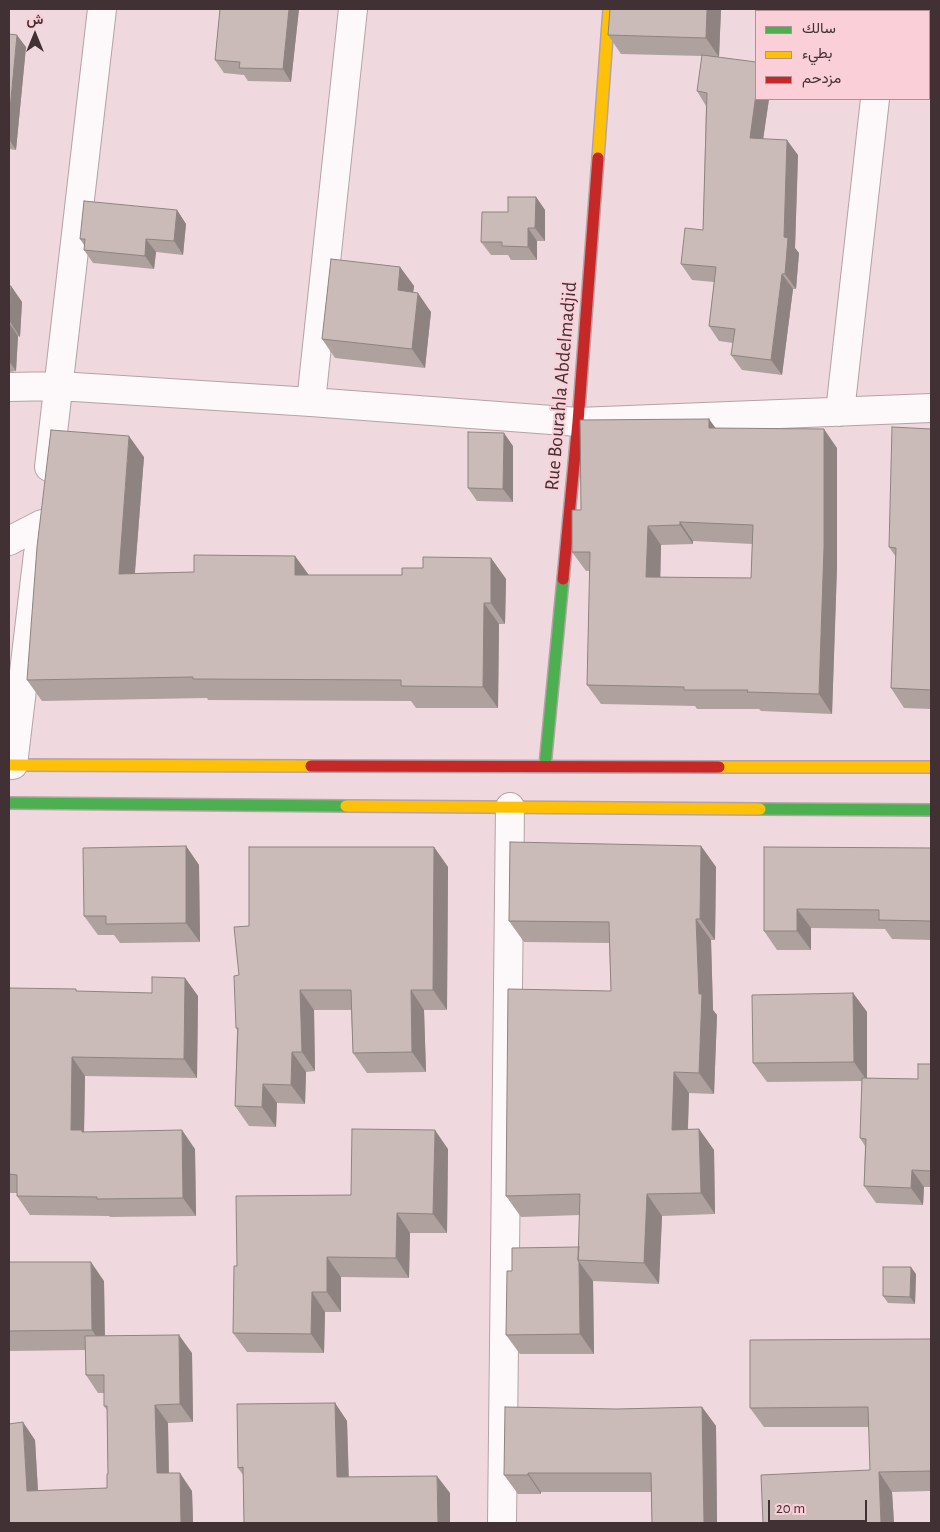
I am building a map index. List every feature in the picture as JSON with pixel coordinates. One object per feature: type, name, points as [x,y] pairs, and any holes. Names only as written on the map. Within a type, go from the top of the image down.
[{"type":"street","points":[[102,9],[59,386],[11,765],[931,767]]},
{"type":"street","points":[[311,402],[353,9]]},
{"type":"street","name":"Rue Bourahla Abdelmadjid","points":[[546,766],[578,422],[610,9]]},
{"type":"street","points":[[840,412],[875,100]]},
{"type":"street","points":[[9,387],[59,386],[578,422],[931,408]]},
{"type":"street","points":[[9,541],[42,524]]},
{"type":"street","points":[[9,803],[931,810]]},
{"type":"street","points":[[502,1523],[510,807]]},
{"type":"building","points":[[220,9],[289,9],[283,69],[239,68],[240,62],[215,60]]},
{"type":"building","points":[[610,9],[707,9],[706,38],[608,35]]},
{"type":"building","points":[[9,34],[17,35],[9,120]]},
{"type":"building","points":[[702,55],[755,62],[755,100],[750,138],[787,140],[784,237],[788,238],[785,274],[782,274],[771,360],[731,355],[735,329],[709,326],[716,267],[681,264],[685,228],[703,230],[707,93],[697,91]]},
{"type":"building","points":[[508,197],[536,197],[535,228],[528,228],[528,247],[502,246],[502,242],[481,242],[482,212],[508,212]]},
{"type":"building","points":[[84,201],[177,210],[174,241],[146,239],[145,256],[84,250],[85,239],[80,239]]},
{"type":"building","points":[[331,259],[400,267],[398,290],[418,293],[412,349],[322,339]]},
{"type":"building","points":[[9,286],[11,286],[9,320]]},
{"type":"building","points":[[709,419],[709,428],[824,429],[824,548],[819,694],[747,692],[748,690],[684,690],[684,687],[587,685],[590,552],[572,552],[572,510],[581,510],[580,420]],"holes":[[[680,522],[753,525],[751,578],[646,577],[648,526],[680,525]]]},
{"type":"building","points":[[892,427],[931,429],[931,690],[891,688],[896,548],[889,547]]},
{"type":"building","points":[[51,430],[129,436],[119,574],[194,572],[194,555],[295,556],[295,575],[402,575],[402,568],[423,568],[423,557],[491,558],[491,603],[484,603],[483,687],[401,686],[401,680],[193,679],[193,677],[27,680],[37,547]]},
{"type":"building","points":[[468,432],[504,433],[503,489],[468,488]]},
{"type":"building","points":[[510,842],[701,846],[700,919],[696,919],[699,994],[702,994],[699,1073],[674,1072],[672,1130],[699,1129],[701,1193],[647,1194],[644,1263],[578,1260],[580,1194],[506,1196],[508,989],[611,991],[609,922],[509,921]]},
{"type":"building","points":[[186,846],[186,923],[106,924],[106,916],[84,916],[83,848]]},
{"type":"building","points":[[249,847],[434,847],[433,990],[411,990],[412,1052],[353,1053],[351,990],[300,990],[302,1052],[292,1052],[291,1085],[263,1084],[262,1107],[235,1106],[238,1028],[236,1028],[234,976],[239,975],[234,927],[249,926]]},
{"type":"building","points":[[764,847],[931,848],[931,921],[879,920],[879,910],[797,909],[797,931],[764,931]]},
{"type":"building","points":[[152,977],[185,978],[184,1059],[72,1057],[71,1130],[82,1130],[82,1132],[182,1130],[183,1198],[97,1199],[97,1197],[17,1196],[17,1175],[9,1174],[9,988],[152,993]]},
{"type":"building","points":[[853,993],[854,1062],[753,1063],[752,995]]},
{"type":"building","points":[[918,1064],[931,1064],[931,1171],[912,1170],[911,1188],[864,1186],[866,1139],[860,1138],[862,1078],[918,1079]]},
{"type":"building","points":[[352,1129],[435,1130],[433,1214],[397,1213],[396,1258],[327,1257],[327,1292],[312,1292],[311,1334],[233,1333],[234,1266],[237,1266],[236,1196],[351,1195]]},
{"type":"building","points":[[579,1247],[580,1334],[506,1335],[507,1271],[512,1271],[512,1248]]},
{"type":"building","points":[[9,1262],[91,1262],[92,1330],[9,1331]]},
{"type":"building","points":[[883,1267],[911,1267],[910,1297],[883,1296]]},
{"type":"building","points":[[179,1335],[180,1404],[155,1405],[157,1473],[180,1473],[181,1523],[9,1523],[9,1424],[23,1422],[27,1491],[107,1488],[107,1406],[104,1406],[104,1375],[86,1375],[85,1336]]},
{"type":"building","points":[[931,1339],[931,1471],[879,1472],[881,1523],[763,1523],[761,1475],[870,1470],[868,1407],[750,1408],[750,1340]]},
{"type":"building","points":[[335,1403],[337,1477],[437,1476],[438,1523],[244,1523],[243,1467],[238,1468],[237,1404]]},
{"type":"building","points":[[505,1407],[617,1409],[702,1407],[704,1523],[652,1523],[651,1473],[528,1473],[528,1475],[504,1475]]},
{"type":"traffic: fast","points":[[545,766],[563,579]]},
{"type":"traffic: fast","points":[[9,803],[346,806]]},
{"type":"traffic: fast","points":[[760,809],[931,810]]},
{"type":"traffic: slow","points":[[598,158],[609,9]]},
{"type":"traffic: slow","points":[[9,765],[311,766]]},
{"type":"traffic: slow","points":[[719,767],[931,767]]},
{"type":"traffic: slow","points":[[346,806],[760,809]]},
{"type":"traffic: jam","points":[[563,579],[578,422],[598,158]]},
{"type":"traffic: jam","points":[[311,766],[719,767]]}]
